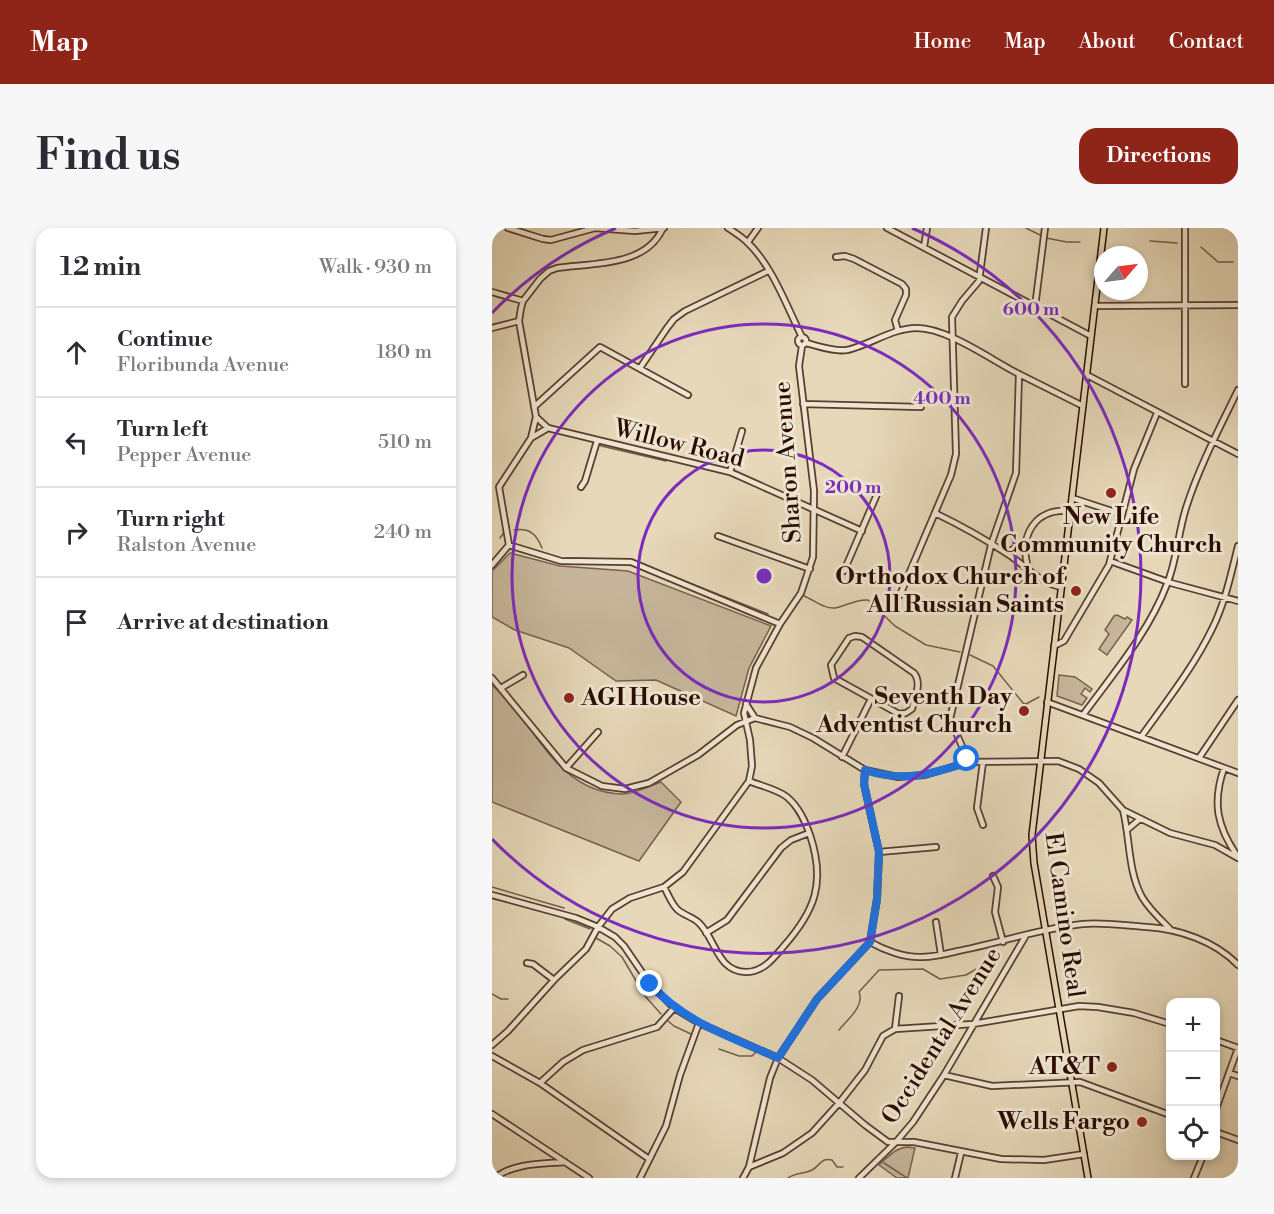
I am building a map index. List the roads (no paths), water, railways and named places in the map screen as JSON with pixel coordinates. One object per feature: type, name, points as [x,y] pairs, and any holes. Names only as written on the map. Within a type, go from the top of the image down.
[{"type":"main road","name":"El Camino Real","points":[[1088,1178],[1032,844],[1040,760],[1104,228]]},
{"type":"street","points":[[508,228],[551,240],[595,228],[635,231],[664,228]]},
{"type":"street","points":[[509,545],[499,487],[531,438],[536,417],[519,321],[524,301],[532,287],[549,271],[557,268],[625,260],[653,242],[664,228]]},
{"type":"street","points":[[640,368],[674,319],[685,311],[768,271],[748,242],[728,228]]},
{"type":"street","points":[[748,242],[758,228]]},
{"type":"street","points":[[887,228],[1091,336]]},
{"type":"street","points":[[924,247],[927,228]]},
{"type":"street","points":[[900,595],[951,475],[956,454],[952,317],[981,277],[986,228]]},
{"type":"street","points":[[1035,307],[1045,228]]},
{"type":"street","points":[[1185,228],[1185,384]]},
{"type":"street","points":[[836,257],[845,256],[854,259],[902,284],[906,289],[906,295],[896,320],[898,331]]},
{"type":"street","name":"Sharon Avenue","points":[[749,781],[752,766],[750,740],[744,721],[746,704],[756,668],[780,624],[801,593],[813,557],[814,491],[799,366],[804,344],[798,342],[802,337],[768,271]]},
{"type":"street","points":[[492,292],[524,301]]},
{"type":"street","points":[[1095,306],[1238,305]]},
{"type":"street","points":[[492,328],[519,321]]},
{"type":"street","points":[[804,344],[845,350],[898,331],[917,328],[952,337],[1083,406]]},
{"type":"street","points":[[534,407],[598,345],[688,395]]},
{"type":"street","points":[[969,762],[950,719],[991,545],[1016,473],[1019,374]]},
{"type":"street","points":[[1086,375],[1238,454]]},
{"type":"street","points":[[1083,715],[1144,630],[1168,582],[1185,511],[1195,482],[1238,390]]},
{"type":"street","points":[[803,404],[921,407]]},
{"type":"street","points":[[1054,646],[1064,641],[1110,561],[1134,469],[1157,413]]},
{"type":"street","name":"Willow Road","points":[[536,417],[548,428],[730,472],[862,531]]},
{"type":"street","points":[[531,438],[548,428]]},
{"type":"street","points":[[730,472],[742,431]]},
{"type":"street","points":[[580,487],[585,481],[597,441]]},
{"type":"street","points":[[844,571],[878,492]]},
{"type":"street","points":[[1072,498],[1121,514]]},
{"type":"street","points":[[1028,568],[1024,543],[1029,530],[1038,520],[1059,510],[1070,511]]},
{"type":"street","points":[[935,513],[1006,553],[1043,582],[1061,587]]},
{"type":"street","points":[[718,536],[810,569]]},
{"type":"street","points":[[1006,553],[1024,543]]},
{"type":"street","points":[[492,565],[509,545]]},
{"type":"street","points":[[509,545],[561,561],[631,562],[780,624]]},
{"type":"street","points":[[1141,736],[1194,662],[1212,628],[1224,598],[1238,546]]},
{"type":"street","points":[[1110,561],[1168,582],[1238,601]]},
{"type":"street","points":[[855,636],[862,636],[918,677],[919,683],[912,709],[906,713],[899,714],[871,699],[834,678],[831,671],[831,664],[841,649],[849,638],[855,636]]},
{"type":"street","points":[[501,688],[523,675]]},
{"type":"street","points":[[492,678],[566,768],[602,786],[625,789],[649,783],[675,769],[744,721],[755,718],[790,727],[813,738],[865,770],[878,774],[913,777],[969,762],[1058,761],[1079,769],[1099,783],[1123,810],[1170,833],[1215,845],[1238,857]]},
{"type":"street","points":[[842,757],[871,699]]},
{"type":"street","points":[[1200,758],[1238,700]]},
{"type":"street","points":[[1047,702],[1238,773]]},
{"type":"street","points":[[746,704],[755,718]]},
{"type":"street","points":[[566,768],[598,732]]},
{"type":"street","points":[[983,762],[977,808],[983,825]]},
{"type":"street","points":[[1224,768],[1220,781],[1218,808],[1225,839],[1238,857]]},
{"type":"street","points":[[743,1178],[749,1167],[770,1078],[778,1058],[817,999],[870,942],[877,899],[879,852],[864,784],[865,770]]},
{"type":"street","points":[[492,1045],[530,1010],[554,980],[586,949],[606,915],[623,901],[664,887],[683,872],[749,781],[784,795],[795,804],[815,852],[818,872],[816,893],[801,927],[768,965],[746,972],[720,959],[698,922],[676,909],[664,887]]},
{"type":"street","points":[[1123,810],[1136,880],[1142,897],[1156,916],[1170,929]]},
{"type":"street","points":[[1128,829],[1140,819]]},
{"type":"street","points":[[706,933],[727,920],[781,848],[791,840],[809,833]]},
{"type":"street","points":[[1215,845],[1225,839]]},
{"type":"street","points":[[879,852],[936,847]]},
{"type":"street","points":[[993,876],[998,887],[995,912],[1003,942]]},
{"type":"street","points":[[492,895],[561,912],[598,927],[615,937],[624,946],[650,984],[674,1008],[699,1023],[778,1058],[812,1080],[888,1142],[914,1142],[1001,1159],[1044,1160],[1084,1154]]},
{"type":"street","points":[[1147,927],[1156,916]]},
{"type":"street","points":[[936,922],[941,955]]},
{"type":"street","points":[[870,942],[891,951],[920,958],[1083,924],[1147,927],[1170,929],[1202,941],[1219,950],[1238,965]]},
{"type":"street","name":"Occidental Avenue","points":[[859,1178],[913,1122],[944,1075],[1026,936]]},
{"type":"street","points":[[527,963],[533,964],[554,980]]},
{"type":"street","points":[[895,1029],[899,996]]},
{"type":"street","points":[[749,1167],[783,1153],[812,1133],[865,1070],[883,1036],[895,1029],[973,1024],[1079,1006],[1134,1013],[1166,1023]]},
{"type":"street","points":[[540,1083],[563,1062],[583,1050],[657,1027],[674,1008]]},
{"type":"street","points":[[639,1178],[666,1126],[680,1075],[699,1023]]},
{"type":"street","points":[[1216,1106],[1238,1048],[1220,1042]]},
{"type":"street","points":[[492,1056],[540,1083],[649,1159]]},
{"type":"street","points":[[1229,1073],[1238,1076]]},
{"type":"street","points":[[944,1075],[992,1086],[1080,1082],[1166,1114]]},
{"type":"street","points":[[492,1114],[589,1178]]},
{"type":"street","points":[[1220,1134],[1238,1140]]},
{"type":"street","points":[[955,1178],[961,1152]]},
{"type":"street","points":[[1194,1178],[1201,1160]]},
{"type":"street","points":[[495,1178],[503,1172],[527,1166],[565,1162]]},
{"type":"waterway","points":[[1026,228],[1042,236]]},
{"type":"waterway","points":[[1046,238],[1080,242]]},
{"type":"waterway","points":[[1150,241],[1177,243]]},
{"type":"waterway","points":[[1201,247],[1218,262],[1233,262]]},
{"type":"waterway","points":[[597,445],[666,461]]},
{"type":"waterway","points":[[514,530],[531,533],[542,548]]},
{"type":"waterway","points":[[500,538],[505,531]]},
{"type":"waterway","points":[[567,558],[631,560],[768,614]]},
{"type":"waterway","points":[[804,596],[831,608],[868,600],[895,626],[926,645],[960,652]]},
{"type":"waterway","points":[[970,655],[993,666],[1023,703],[1026,704],[1039,697]]},
{"type":"waterway","points":[[492,887],[564,908]]},
{"type":"waterway","points":[[565,919],[590,929]]},
{"type":"waterway","points":[[596,938],[610,946],[622,957],[645,996],[661,1014]]},
{"type":"waterway","points":[[839,1030],[857,1008],[860,1002],[859,992],[879,970],[923,969],[940,979],[966,975],[978,968]]},
{"type":"waterway","points":[[492,994],[501,999],[508,999]]},
{"type":"waterway","points":[[668,1021],[691,1034]]},
{"type":"waterway","points":[[719,1049],[739,1056],[752,1056],[757,1051]]},
{"type":"waterway","points":[[788,1178],[812,1170],[825,1160],[832,1160],[837,1167],[843,1167]]},
{"type":"waterway","points":[[884,1163],[907,1178]]},
{"type":"place","name":"New Life Community Church","points":[[1111,493]]},
{"type":"place","name":"Orthodox Church of All Russian Saints","points":[[1076,591]]},
{"type":"place","name":"AGI House","points":[[569,698]]},
{"type":"place","name":"Seventh Day Adventist Church","points":[[1024,711]]},
{"type":"place","name":"AT&T","points":[[1112,1067]]},
{"type":"place","name":"Wells Fargo","points":[[1142,1122]]}]
